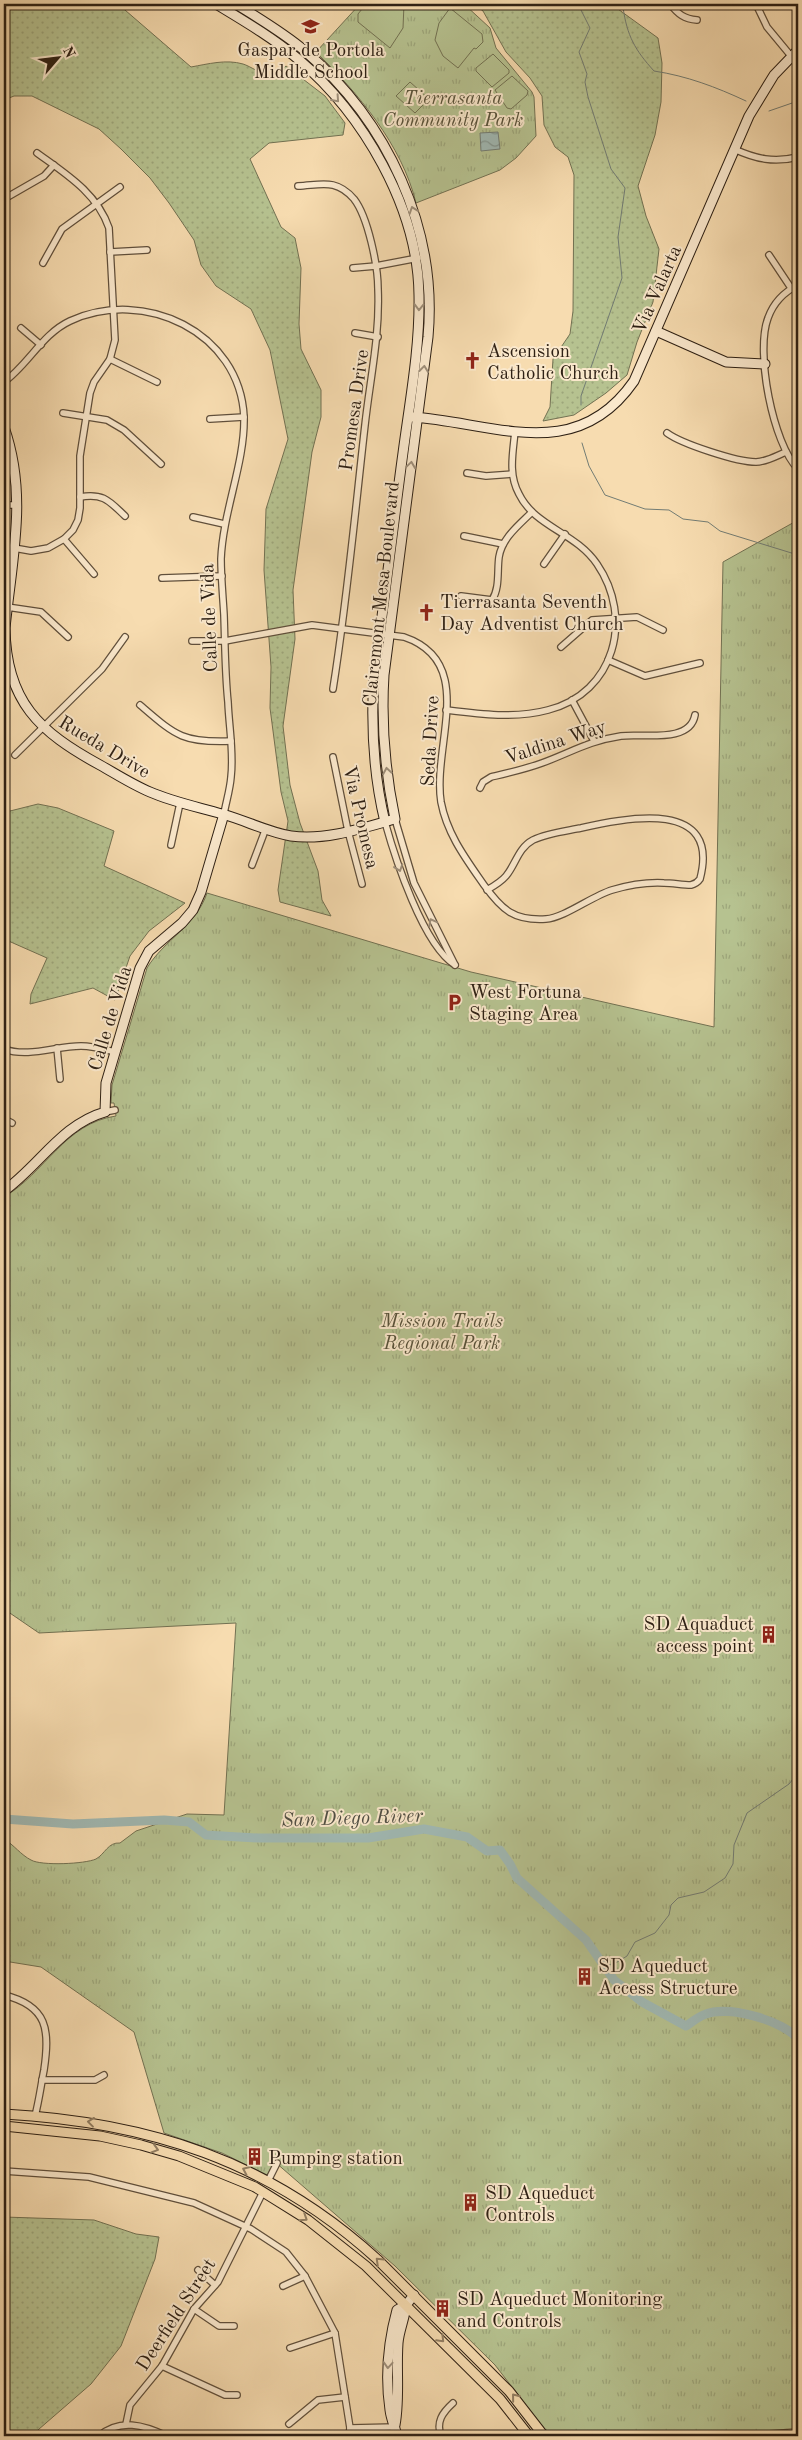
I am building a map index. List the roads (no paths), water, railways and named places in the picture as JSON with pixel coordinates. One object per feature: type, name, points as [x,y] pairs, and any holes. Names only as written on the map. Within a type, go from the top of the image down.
[{"type":"main road","points":[[4,2114],[100,2123],[144,2132],[192,2148],[268,2181],[317,2212],[358,2242],[414,2295],[509,2391],[544,2436]]},
{"type":"main road","points":[[4,2126],[100,2136],[141,2144],[213,2169],[263,2192],[308,2220],[350,2252],[500,2399],[530,2436]]},
{"type":"street","name":"Clairemont Mesa Boulevard","points":[[216,4],[298,59],[342,105],[380,160],[404,215],[415,259],[419,293],[418,330],[374,674],[372,712],[375,766],[385,822],[402,876],[416,908],[445,958],[455,965],[414,883],[395,819],[385,765],[382,712],[384,675],[429,326],[425,257],[414,212],[396,168],[367,120],[328,74],[304,51],[268,24],[236,4]]},
{"type":"street","points":[[670,4],[687,20],[697,20]]},
{"type":"street","points":[[756,4],[767,27],[795,53]]},
{"type":"street","name":"Via Valarta","points":[[408,417],[552,434],[574,429],[602,414],[616,403],[634,380],[734,149],[759,96],[774,75],[795,53]]},
{"type":"street","points":[[734,149],[755,158],[771,161],[798,158]]},
{"type":"street","points":[[14,548],[31,551],[48,548],[64,539],[78,520],[80,456],[86,415],[94,382],[110,359],[116,340],[109,228],[98,205],[86,190],[37,152]]},
{"type":"street","points":[[380,160],[386,166],[396,168]]},
{"type":"street","points":[[4,199],[44,176],[54,165]]},
{"type":"street","name":"Promesa Drive","points":[[298,186],[328,183],[347,192],[355,200],[366,225],[376,266],[378,287],[378,337],[366,411],[342,629],[333,689]]},
{"type":"street","points":[[43,263],[62,229],[98,205],[120,187]]},
{"type":"street","points":[[110,252],[147,250]]},
{"type":"street","points":[[769,255],[791,288]]},
{"type":"street","points":[[353,268],[425,257]]},
{"type":"street","points":[[798,285],[791,288],[778,301],[768,318],[765,331],[765,364],[774,420],[786,452],[798,470]]},
{"type":"street","name":"Calle de Vida","points":[[4,382],[41,345],[72,320],[114,311],[140,311],[160,314],[184,323],[204,336],[226,360],[232,371],[240,393],[244,417],[243,438],[224,524],[221,561],[231,779],[224,814],[198,900],[182,923],[149,951],[140,968],[106,1083],[105,1112]]},
{"type":"street","points":[[21,328],[41,345]]},
{"type":"street","points":[[656,331],[726,362],[765,364]]},
{"type":"street","points":[[355,333],[378,337]]},
{"type":"street","points":[[110,359],[157,382]]},
{"type":"street","points":[[64,413],[86,415],[106,420],[124,430],[161,464]]},
{"type":"street","points":[[210,419],[244,417]]},
{"type":"street","name":"Rueda Drive","points":[[4,426],[16,475],[18,505],[7,607],[5,645],[7,676],[25,705],[43,728],[69,748],[149,792],[291,836],[332,835],[395,819]]},
{"type":"street","points":[[446,710],[491,715],[543,711],[572,700],[593,685],[608,660],[615,640],[616,618],[611,593],[600,570],[585,550],[532,512],[519,495],[512,474],[515,431]]},
{"type":"street","points":[[667,433],[678,441],[756,462],[786,452]]},
{"type":"street","points":[[467,473],[486,476],[512,474]]},
{"type":"street","points":[[80,497],[92,495],[104,497],[125,516]]},
{"type":"street","points":[[4,505],[18,505]]},
{"type":"street","points":[[461,596],[492,600],[496,594],[499,556],[503,544],[532,512]]},
{"type":"street","points":[[193,517],[224,524]]},
{"type":"street","points":[[544,564],[565,534]]},
{"type":"street","points":[[464,536],[503,544]]},
{"type":"street","points":[[64,539],[94,574]]},
{"type":"street","points":[[162,578],[222,576]]},
{"type":"street","points":[[7,607],[41,612],[68,637]]},
{"type":"street","points":[[561,647],[592,620],[637,617],[663,630]]},
{"type":"street","name":"Seda Drive","points":[[192,641],[225,641],[312,625],[390,635],[416,641],[431,651],[442,667],[446,680],[446,710],[439,774],[442,803],[449,830],[458,848],[487,890],[497,903],[517,916],[532,920],[550,919],[603,893],[630,885],[650,883],[692,885],[700,881],[704,849],[691,828],[674,821],[640,819],[610,821],[534,840],[520,852],[507,875],[487,890]]},
{"type":"street","points":[[14,755],[102,669],[125,636]]},
{"type":"street","points":[[608,660],[645,676],[700,663]]},
{"type":"street","points":[[572,700],[594,741]]},
{"type":"street","points":[[140,704],[172,732],[183,738],[207,742],[230,741]]},
{"type":"street","name":"Valdina Way","points":[[480,788],[483,782],[491,777],[543,763],[594,741],[626,736],[654,737],[681,732],[692,725],[696,715]]},
{"type":"street","name":"Via Promesa","points":[[333,757],[348,831],[362,884]]},
{"type":"street","points":[[171,845],[180,803]]},
{"type":"street","points":[[252,865],[266,828]]},
{"type":"street","points":[[4,1049],[23,1052],[57,1048],[96,1047],[115,1052]]},
{"type":"street","points":[[57,1048],[60,1078]]},
{"type":"street","points":[[4,1191],[73,1126],[88,1117],[115,1110]]},
{"type":"street","points":[[4,1119],[12,1123]]},
{"type":"street","points":[[4,1995],[17,1998],[31,2006],[44,2024],[47,2046],[35,2116]]},
{"type":"street","points":[[42,2080],[95,2080],[104,2076]]},
{"type":"street","points":[[268,2181],[277,2163]]},
{"type":"street","points":[[4,2171],[89,2177],[194,2203],[245,2226],[286,2252],[305,2276],[335,2333],[346,2397],[350,2428],[349,2436]]},
{"type":"street","name":"Deerfield Street","points":[[126,2424],[130,2405],[162,2366],[194,2308],[215,2285],[263,2192]]},
{"type":"street","points":[[198,2270],[215,2285]]},
{"type":"street","points":[[282,2286],[305,2276]]},
{"type":"street","points":[[397,2436],[395,2427],[398,2410],[396,2371],[398,2340],[406,2305],[414,2295]]},
{"type":"street","points":[[194,2308],[219,2326],[234,2326]]},
{"type":"street","points":[[290,2348],[335,2333]]},
{"type":"street","points":[[162,2366],[225,2394],[237,2395]]},
{"type":"street","points":[[289,2424],[318,2400],[346,2397]]},
{"type":"street","points":[[441,2436],[440,2420],[443,2413],[453,2404]]},
{"type":"street","points":[[99,2436],[107,2430],[126,2424],[147,2426],[167,2436]]},
{"type":"street","points":[[350,2428],[395,2427]]},
{"type":"street","points":[[742,2436],[798,2432]]},
{"type":"water","points":[[498,132],[500,149],[481,151],[480,133]]},
{"type":"waterway","points":[[578,4],[590,28],[579,52],[587,74],[585,82],[588,97],[611,169],[625,188],[618,237],[622,278],[581,396],[581,405]]},
{"type":"waterway","points":[[619,4],[623,7],[633,42],[654,71],[701,83],[746,101]]},
{"type":"waterway","points":[[769,111],[798,101]]},
{"type":"waterway","points":[[582,443],[589,466],[605,495],[645,509],[669,510],[683,519],[708,522],[720,531],[798,555]]},
{"type":"waterway","points":[[605,1965],[614,1964],[627,1956],[635,1942],[655,1933],[669,1915],[671,1905],[678,1898],[704,1892],[725,1878],[733,1864],[734,1845],[747,1813],[789,1784],[798,1773]]},
{"type":"waterway","name":"San Diego River","points":[[4,1819],[73,1824],[164,1820],[189,1822],[206,1835],[258,1838],[368,1838],[424,1829],[467,1837],[487,1851],[500,1850],[517,1878],[586,1940],[614,1980],[642,2002],[686,2026],[706,2014],[716,2012],[742,2013],[781,2026],[798,2039]]},
{"type":"place","name":"Gaspar de Portola Middle School","points":[[311,26]]},
{"type":"place","name":"Ascension Catholic Church","points":[[473,361]]},
{"type":"place","name":"Tierrasanta Seventh Day Adventist Church","points":[[426,612]]},
{"type":"place","name":"West Fortuna Staging Area","points":[[455,1002]]},
{"type":"place","name":"SD Aquaduct access point","points":[[768,1634]]},
{"type":"place","name":"SD Aqueduct Access Structure","points":[[584,1976]]},
{"type":"place","name":"Pumping station","points":[[254,2157]]},
{"type":"place","name":"SD Aqueduct Controls","points":[[471,2203]]},
{"type":"place","name":"SD Aqueduct Monitoring and Controls","points":[[443,2309]]},
{"type":"park label","name":"Tierrasanta Community Park","points":[[453,108]]},
{"type":"park label","name":"Mission Trails Regional Park","points":[[442,1331]]}]
